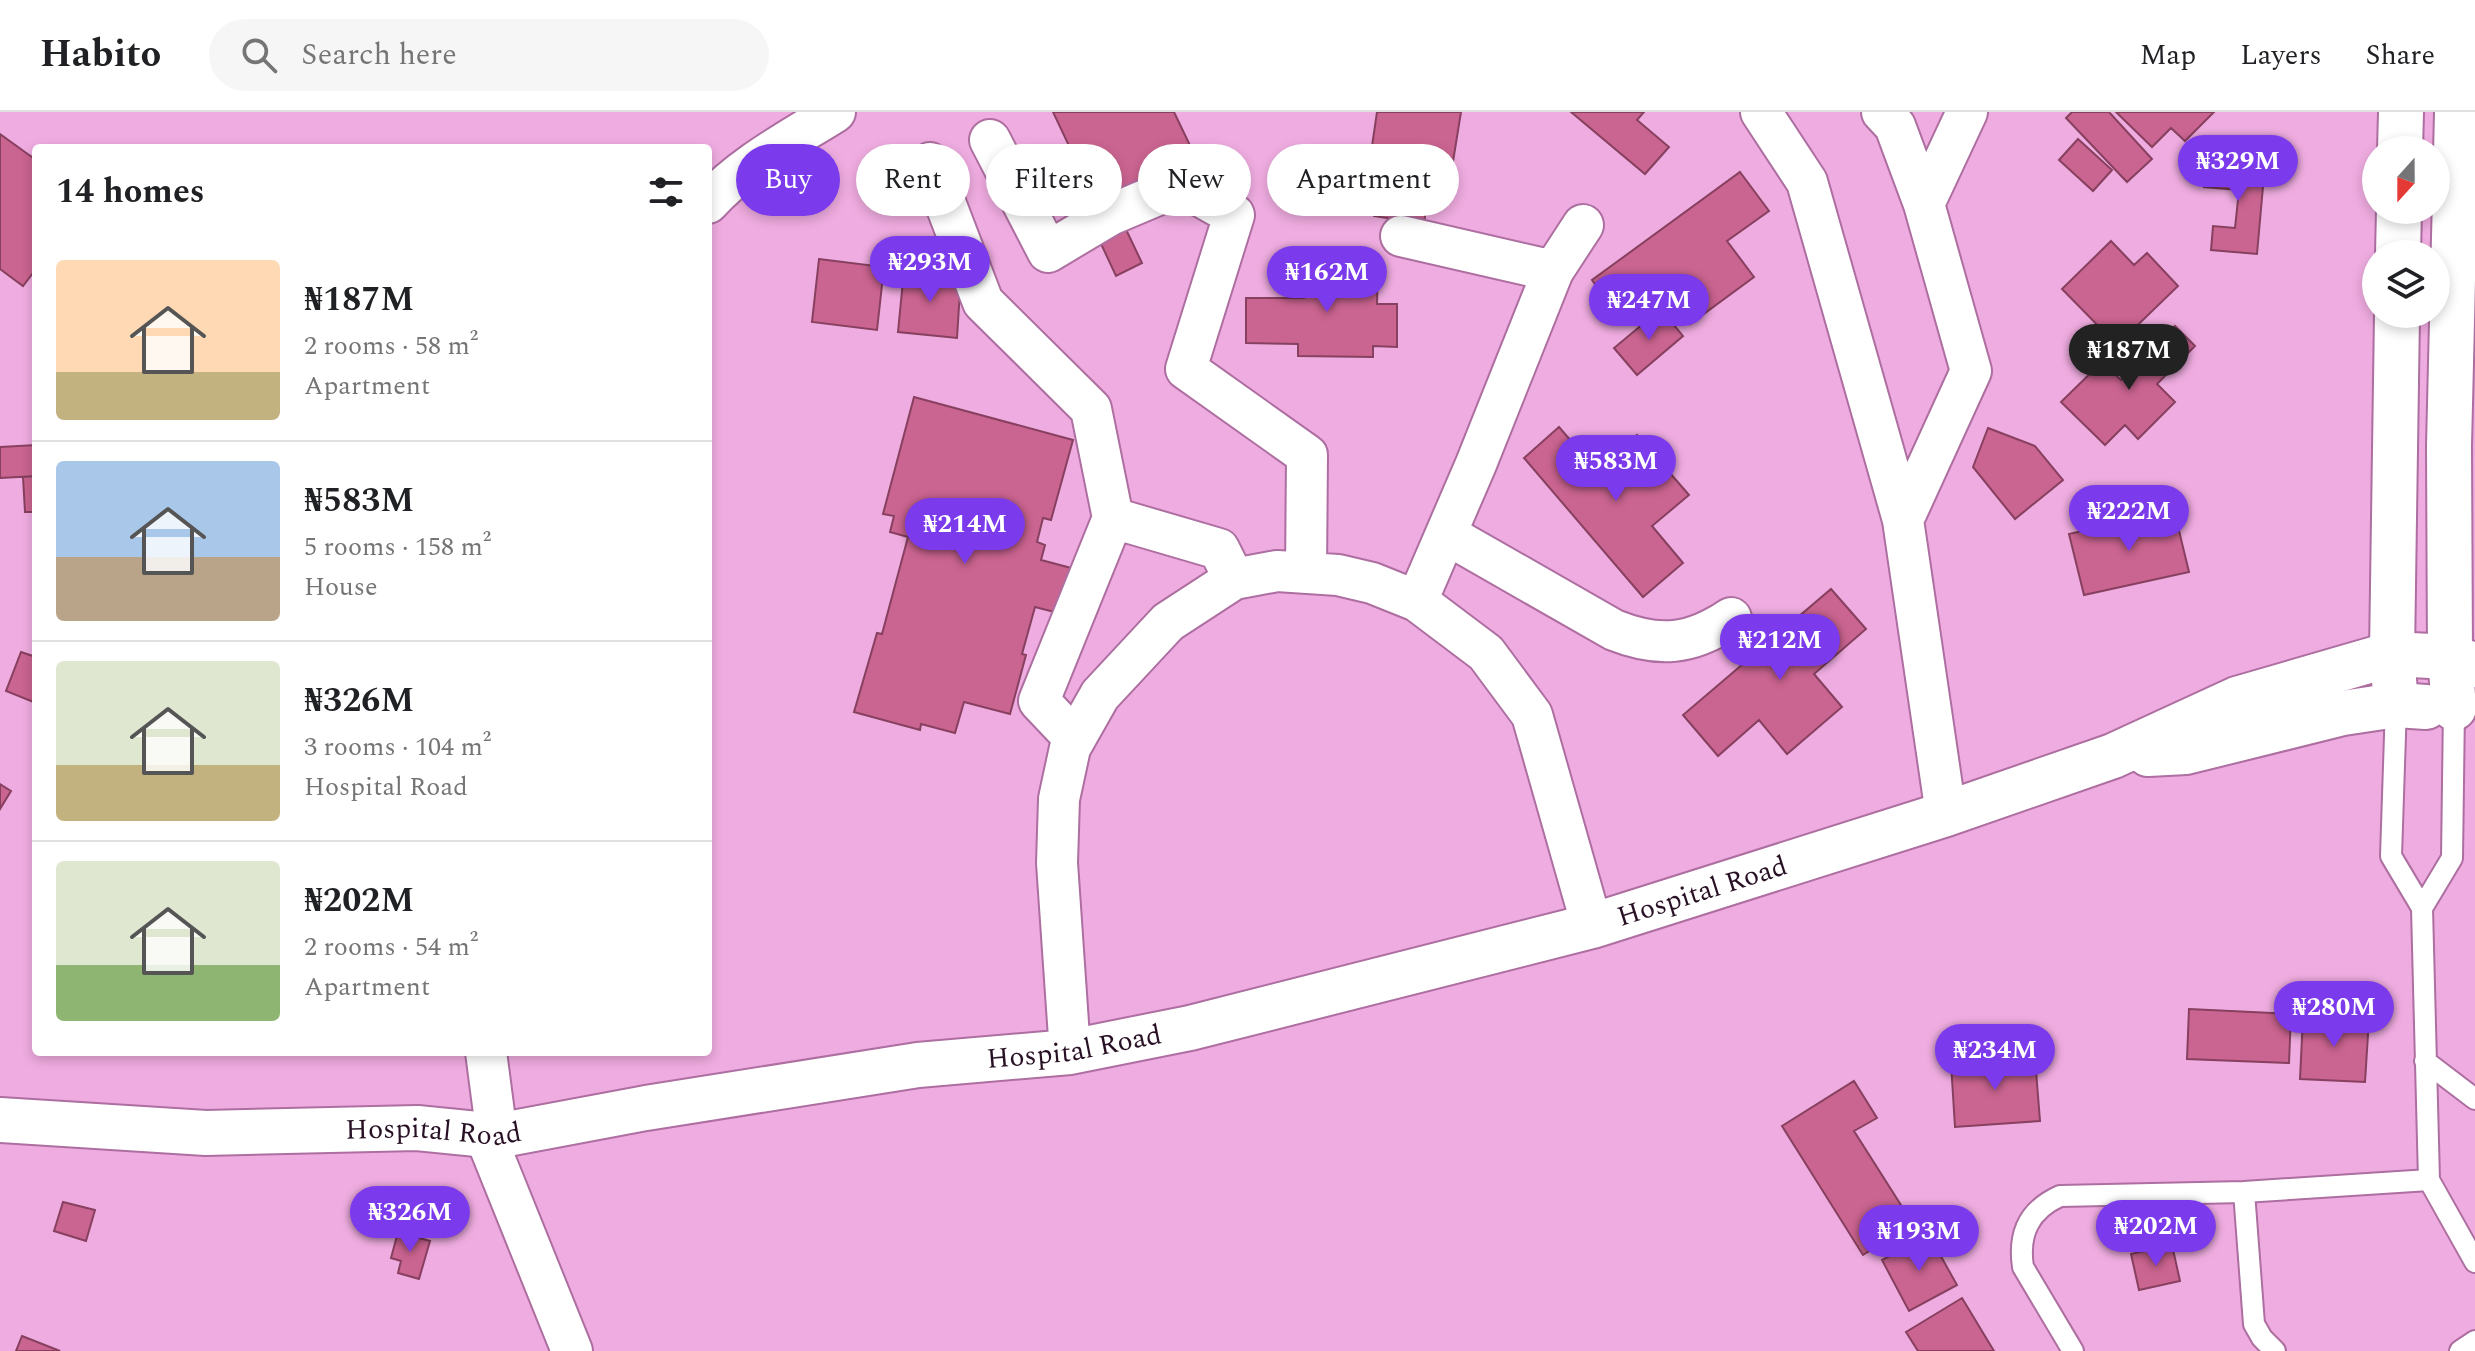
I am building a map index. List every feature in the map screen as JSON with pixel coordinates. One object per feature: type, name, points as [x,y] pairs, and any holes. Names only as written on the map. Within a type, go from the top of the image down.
[{"type":"street","points":[[712,199],[762,158],[835,112]]},
{"type":"street","points":[[1761,112],[1807,182],[1903,520],[1946,814]]},
{"type":"street","points":[[1882,112],[1895,126],[1924,204],[1971,371],[1903,520]]},
{"type":"street","points":[[1924,204],[1967,112]]},
{"type":"street","points":[[2400,136],[2401,112]]},
{"type":"street","points":[[2113,756],[2186,752],[2343,713],[2396,705],[2464,711],[2449,446],[2457,112]]},
{"type":"street","points":[[990,140],[1048,252],[1110,215],[1181,185],[1234,215],[1186,369],[1307,455],[1306,573]]},
{"type":"street","points":[[950,216],[983,302],[1091,409],[1113,518],[1039,701],[1075,739]]},
{"type":"street","points":[[1417,601],[1553,271],[1583,225]]},
{"type":"street","points":[[1401,236],[1553,271]]},
{"type":"street","points":[[2396,705],[2392,654],[2397,328]]},
{"type":"street","points":[[2394,448],[2449,446]]},
{"type":"street","points":[[1113,518],[1219,549],[1234,579]]},
{"type":"street","points":[[1446,534],[1614,630],[1634,638],[1655,642],[1677,641],[1696,637],[1731,618]]},
{"type":"street","points":[[1070,1052],[1057,863],[1059,799],[1070,748],[1100,695],[1168,622],[1234,579],[1277,571],[1338,575],[1372,583],[1417,601],[1486,653],[1532,715],[1592,926]]},
{"type":"street","points":[[2113,756],[2237,699],[2392,654],[2463,661]]},
{"type":"street","name":"Hospital Road","points":[[0,1120],[206,1133],[417,1128],[491,1135],[918,1065],[1070,1052],[1190,1028],[1592,926],[1946,814],[2113,756]]},
{"type":"street","points":[[486,1056],[491,1135],[572,1351]]},
{"type":"lane","points":[[2396,705],[2391,856],[2422,908],[2429,1180],[2475,1262]]},
{"type":"lane","points":[[2422,908],[2452,858],[2464,711]]},
{"type":"lane","points":[[2425,1061],[2475,1099]]},
{"type":"lane","points":[[2073,1351],[2023,1267],[2022,1236],[2036,1211],[2047,1202],[2060,1196],[2244,1192],[2429,1180]]},
{"type":"lane","points":[[2244,1192],[2254,1324],[2275,1351]]},
{"type":"lane","points":[[2460,1351],[2475,1341]]},
{"type":"building","points":[[1053,112],[1174,112],[1189,144],[1138,144],[1138,187],[1122,194],[1122,144],[1068,144]]},
{"type":"building","points":[[1377,112],[1461,112],[1456,144],[1372,144]]},
{"type":"building","points":[[1571,112],[1644,112],[1637,120],[1669,147],[1645,174]]},
{"type":"building","points":[[2072,112],[2109,112],[2152,159],[2127,182],[2066,118]]},
{"type":"building","points":[[2116,112],[2214,112],[2185,141],[2171,128],[2152,147]]},
{"type":"building","points":[[0,134],[32,157],[32,274],[23,286],[0,269]]},
{"type":"building","points":[[2078,139],[2112,170],[2093,191],[2059,160]]},
{"type":"building","points":[[2207,158],[2265,164],[2257,254],[2211,250],[2213,226],[2235,228],[2239,190],[2204,187]]},
{"type":"building","points":[[1740,172],[1769,211],[1727,241],[1754,277],[1690,324],[1659,282],[1616,314],[1592,280]]},
{"type":"building","points":[[1374,216],[1425,216],[1424,224]]},
{"type":"building","points":[[1122,221],[1142,263],[1116,276],[1096,233]]},
{"type":"building","points":[[2111,241],[2134,265],[2147,253],[2178,286],[2117,345],[2062,289]]},
{"type":"building","points":[[819,259],[884,267],[877,330],[812,322]]},
{"type":"building","points":[[1304,264],[1378,265],[1377,304],[1397,304],[1397,347],[1373,346],[1373,357],[1298,356],[1298,344],[1246,343],[1246,298],[1304,298]]},
{"type":"building","points":[[904,270],[961,275],[957,338],[898,332]]},
{"type":"building","points":[[1661,309],[1683,336],[1637,375],[1614,348]]},
{"type":"building","points":[[2175,326],[2195,346],[2157,384],[2175,402],[2138,439],[2125,425],[2105,445],[2061,402],[2102,362],[2121,380]]},
{"type":"building","points":[[914,397],[1073,440],[1051,520],[1043,518],[1037,542],[1045,545],[1041,560],[1075,569],[1062,614],[1035,607],[1010,714],[964,702],[955,733],[921,724],[920,730],[854,712],[877,633],[882,634],[908,537],[890,532],[894,516],[883,514]]},
{"type":"building","points":[[1559,427],[1596,470],[1637,435],[1689,495],[1652,526],[1683,563],[1643,597],[1524,458]]},
{"type":"building","points":[[1988,428],[2035,446],[2063,480],[2015,519],[1973,467]]},
{"type":"building","points":[[32,445],[32,476],[0,478],[0,447]]},
{"type":"building","points":[[32,476],[32,512],[25,512],[23,477]]},
{"type":"building","points":[[2174,510],[2189,572],[2084,595],[2069,534]]},
{"type":"building","points":[[1831,589],[1866,629],[1814,674],[1842,707],[1787,754],[1759,720],[1718,756],[1683,715]]},
{"type":"building","points":[[21,652],[32,656],[32,701],[6,691]]},
{"type":"building","points":[[0,784],[11,791],[0,809]]},
{"type":"building","points":[[2189,1009],[2291,1014],[2289,1063],[2187,1059]]},
{"type":"building","points":[[2303,1016],[2369,1019],[2365,1082],[2300,1079]]},
{"type":"building","points":[[2035,1058],[2040,1121],[1955,1127],[1951,1063]]},
{"type":"building","points":[[1854,1081],[1877,1118],[1854,1131],[1913,1224],[1863,1255],[1782,1126]]},
{"type":"building","points":[[63,1202],[95,1210],[86,1241],[54,1231]]},
{"type":"building","points":[[398,1232],[430,1241],[419,1279],[398,1273],[401,1261],[391,1258]]},
{"type":"building","points":[[1929,1235],[1957,1285],[1909,1311],[1882,1260]]},
{"type":"building","points":[[2172,1245],[2180,1281],[2139,1290],[2131,1254]]},
{"type":"building","points":[[1962,1298],[1994,1351],[1918,1351],[1906,1332]]},
{"type":"building","points":[[22,1336],[60,1351],[16,1351]]}]
